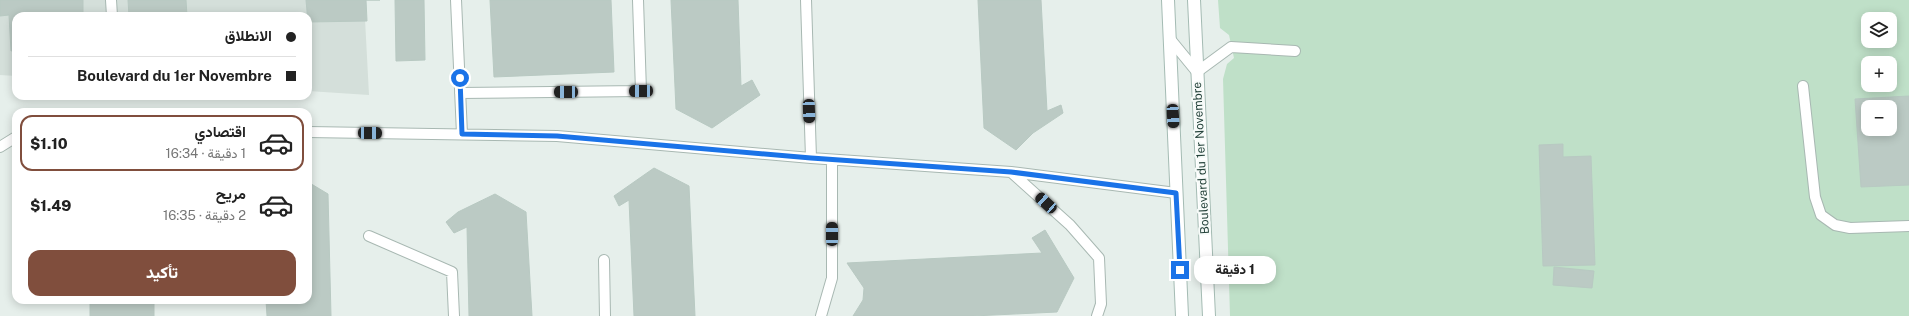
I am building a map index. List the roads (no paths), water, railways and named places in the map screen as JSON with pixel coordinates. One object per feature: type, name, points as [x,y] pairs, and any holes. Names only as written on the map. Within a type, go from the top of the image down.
[{"type":"main road","points":[[1168,0],[1182,316]]},
{"type":"main road","name":"Boulevard du 1er Novembre","points":[[1194,0],[1209,316]]},
{"type":"lane","points":[[111,0],[112,12]]},
{"type":"lane","points":[[456,0],[462,134]]},
{"type":"lane","points":[[460,93],[641,91],[638,0]]},
{"type":"lane","points":[[806,0],[811,158]]},
{"type":"lane","points":[[1170,39],[1197,72],[1231,47],[1295,51]]},
{"type":"lane","points":[[1803,86],[1815,197],[1821,214],[1835,225],[1850,228],[1909,226]]},
{"type":"lane","points":[[312,132],[557,136],[832,160],[1011,172],[1176,193]]},
{"type":"lane","points":[[0,147],[12,140]]},
{"type":"lane","points":[[821,316],[832,278],[832,160]]},
{"type":"lane","points":[[1011,172],[1070,225],[1099,258],[1101,304],[1097,316]]},
{"type":"lane","points":[[369,236],[452,272],[454,316]]},
{"type":"lane","points":[[604,260],[605,316]]}]
